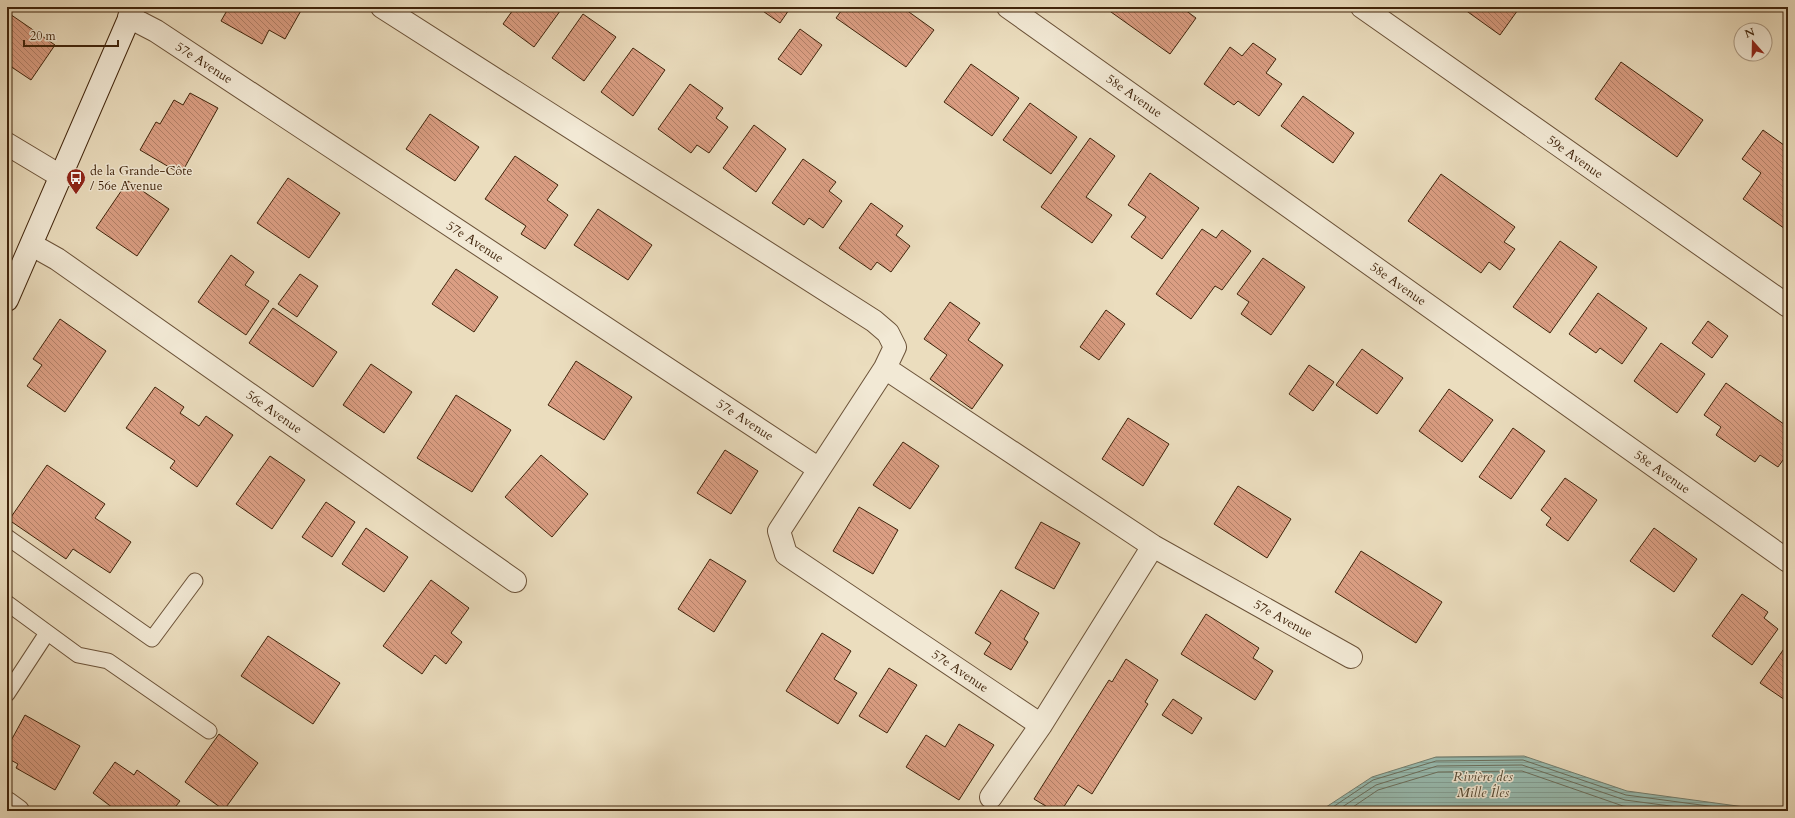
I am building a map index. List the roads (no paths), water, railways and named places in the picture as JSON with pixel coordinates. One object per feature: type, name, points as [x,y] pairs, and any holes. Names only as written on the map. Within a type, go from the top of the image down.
[{"type":"street","name":"57e Avenue","points":[[382,7],[874,321],[888,333],[895,347],[885,368],[779,531],[786,554],[1041,724]]},
{"type":"street","name":"58e Avenue","points":[[1008,7],[1788,561]]},
{"type":"street","name":"59e Avenue","points":[[1362,7],[1788,306]]},
{"type":"street","name":"57e Avenue","points":[[132,12],[156,31],[819,469]]},
{"type":"street","points":[[7,300],[62,177],[132,12]]},
{"type":"street","points":[[7,144],[62,177]]},
{"type":"street","name":"56e Avenue","points":[[32,245],[57,259],[515,581]]},
{"type":"street","name":"57e Avenue","points":[[885,368],[1153,546],[1351,657]]},
{"type":"street","points":[[991,797],[1041,724],[1153,546]]},
{"type":"street","points":[[7,803],[18,811]]},
{"type":"lane","points":[[7,537],[152,639],[195,581]]},
{"type":"lane","points":[[7,603],[78,656],[108,661],[209,731]]},
{"type":"lane","points":[[7,694],[47,633]]},
{"type":"water","name":"Rivière des Mille Îles","points":[[1524,756],[1627,791],[1752,808],[1788,806],[1788,811],[1320,811],[1372,777],[1436,757]]},
{"type":"place","name":"de la Grande-Côte / 56e Avenue","points":[[76,195]]}]
